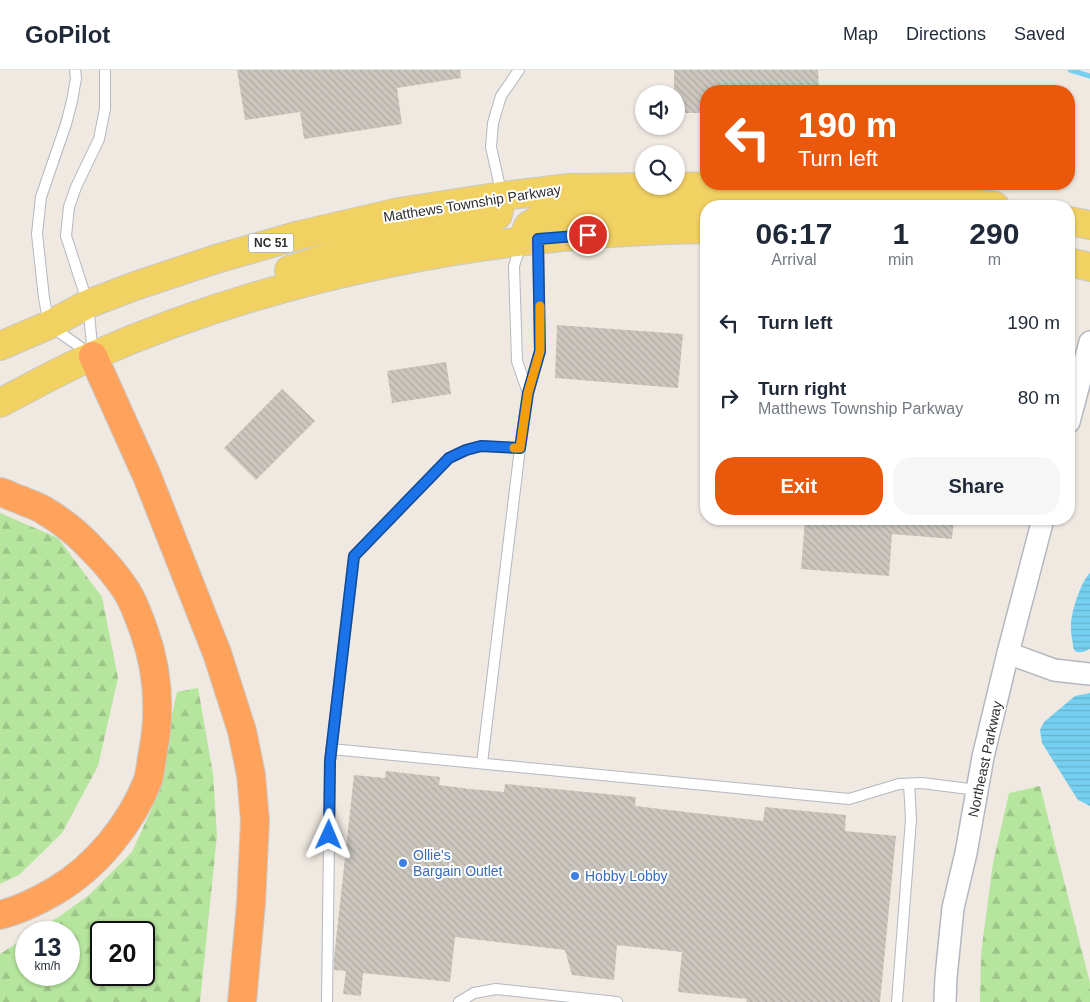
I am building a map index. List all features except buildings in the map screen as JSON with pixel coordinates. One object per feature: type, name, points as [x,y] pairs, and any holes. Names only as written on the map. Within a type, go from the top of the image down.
[{"type":"highway","points":[[93,356],[147,476],[217,653],[242,731],[250,775],[255,821],[242,1002]]},
{"type":"highway","points":[[0,492],[45,510],[81,537],[106,563],[127,591],[150,648],[156,677],[158,707],[156,740],[148,778],[137,803],[108,846],[93,863],[71,882],[39,900],[0,915]]},
{"type":"main road","name":"Matthews Township Parkway","points":[[0,346],[49,325],[88,304],[135,286],[216,259],[300,235],[399,212],[568,188],[700,187]]},
{"type":"main road","points":[[766,200],[802,190]]},
{"type":"main road","name":"Matthews Township Parkway","points":[[823,190],[910,195],[949,200]]},
{"type":"main road","points":[[232,304],[279,273],[354,249],[486,224],[498,215],[502,196]]},
{"type":"main road","points":[[530,240],[528,226],[539,219],[700,205]]},
{"type":"main road","points":[[1075,222],[1090,225]]},
{"type":"main road","points":[[0,403],[93,356],[149,333],[232,304],[311,281],[407,259],[530,240],[578,235],[700,229]]},
{"type":"main road","points":[[1075,263],[1090,266]]},
{"type":"street","points":[[1075,399],[1090,342]]},
{"type":"street","name":"Northeast Parkway","points":[[945,1002],[953,908],[966,853],[983,756],[1041,525]]},
{"type":"street","points":[[1008,653],[1054,670],[1090,674]]},
{"type":"lane","points":[[75,70],[76,78],[66,124],[41,197],[37,234],[39,261],[49,325],[93,356]]},
{"type":"lane","points":[[93,356],[88,304],[66,236],[69,207],[76,187],[99,139],[105,109],[105,70]]},
{"type":"lane","points":[[502,196],[490,147],[493,123],[501,96],[518,70]]},
{"type":"lane","points":[[528,393],[517,361],[514,266],[530,240]]},
{"type":"lane","points":[[482,763],[520,448],[528,393],[540,351],[530,240]]},
{"type":"lane","points":[[327,1002],[330,761],[354,556],[449,458],[466,450],[481,446],[520,448]]},
{"type":"lane","points":[[331,749],[849,799],[900,784],[922,782],[977,790]]},
{"type":"lane","points":[[897,1002],[911,819],[908,784]]},
{"type":"lane","points":[[459,1002],[474,993],[496,989],[617,1002]]},
{"type":"green space","points":[[0,513],[58,538],[102,597],[118,678],[98,766],[62,833],[19,875],[0,884]]},
{"type":"green space","points":[[198,688],[213,774],[217,835],[200,1002],[0,1002],[0,954],[15,944],[15,986],[80,986],[80,921],[52,921],[89,895],[132,852],[152,808],[177,692]]},
{"type":"green space","points":[[1040,786],[1090,983],[1090,1002],[980,1002],[981,954],[993,863],[1009,793]]},
{"type":"water","points":[[1090,573],[1090,649],[1078,652],[1073,648],[1071,619],[1079,593]]},
{"type":"water","points":[[1090,693],[1090,806],[1078,800],[1042,743],[1040,730],[1044,722],[1075,696]]},
{"type":"waterway","points":[[1070,70],[1090,76]]},
{"type":"slow traffic","points":[[514,448],[520,448],[528,393],[540,351],[540,306]]},
{"type":"place","name":"Ollie's Bargain Outlet","points":[[403,863]]},
{"type":"place","name":"Hobby Lobby","points":[[575,876]]},
{"type":"route","points":[[329,835],[330,761],[354,556],[449,458],[466,450],[481,446],[520,448],[528,393],[540,351],[538,239],[588,235]]}]
